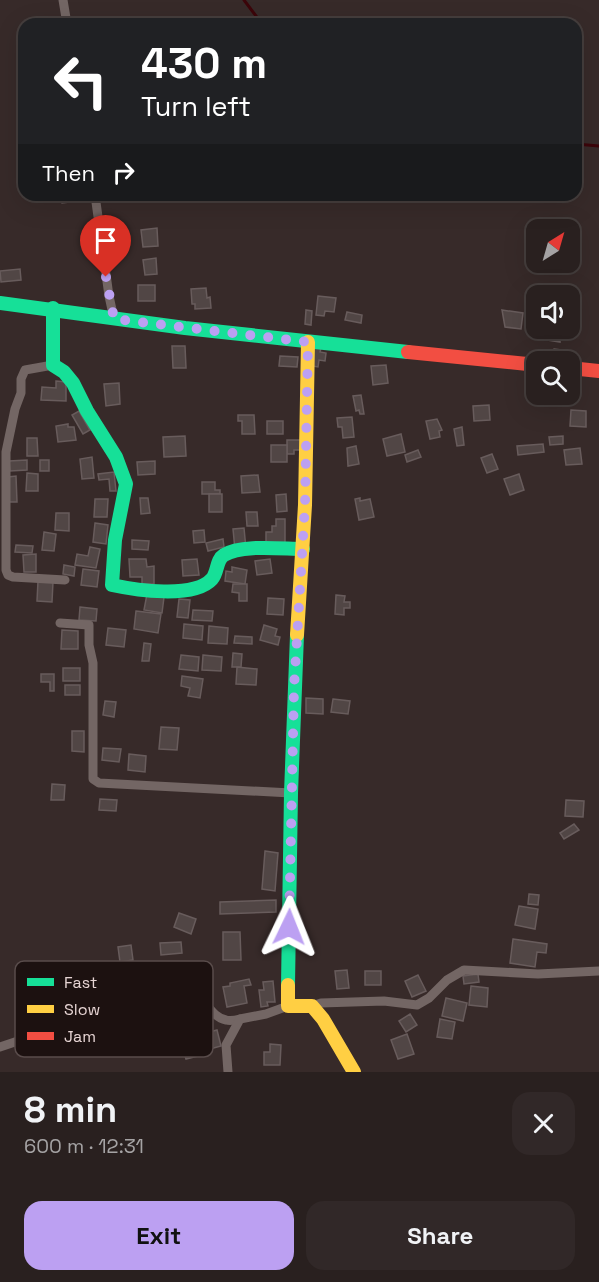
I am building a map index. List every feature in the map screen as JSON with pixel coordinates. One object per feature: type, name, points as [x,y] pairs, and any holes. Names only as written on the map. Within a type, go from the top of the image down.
[{"type":"street","points":[[63,0],[66,18]]},
{"type":"street","points":[[96,201],[114,319]]},
{"type":"street","points":[[0,303],[308,342],[526,363]]},
{"type":"street","points":[[52,308],[53,364]]},
{"type":"street","points":[[288,1006],[294,688],[303,549],[308,342]]},
{"type":"street","points":[[64,580],[13,578],[6,570],[6,452],[15,409],[25,370],[53,364],[73,383],[116,458],[126,484],[115,540],[112,585],[125,589],[158,591],[186,589],[207,584],[214,577],[217,561],[228,553],[264,549],[303,549]]},
{"type":"street","points":[[580,369],[599,371]]},
{"type":"street","points":[[60,623],[89,625],[89,645],[93,663],[93,779],[95,781],[291,793]]},
{"type":"street","points":[[213,1011],[226,1020],[266,1014],[288,1006],[312,1006],[321,1003],[384,1001],[417,1005],[429,999],[452,976],[470,970],[538,974],[599,971]]},
{"type":"street","points":[[312,1006],[323,1019],[354,1072]]},
{"type":"street","points":[[228,1072],[226,1045],[240,1019]]},
{"type":"street","points":[[0,1047],[15,1042]]},
{"type":"building","points":[[157,228],[158,246],[143,247],[141,230]]},
{"type":"building","points":[[156,258],[157,274],[145,275],[143,260]]},
{"type":"building","points":[[20,269],[21,280],[1,282],[0,271]]},
{"type":"building","points":[[138,285],[155,285],[155,301],[138,301]]},
{"type":"building","points":[[206,288],[211,308],[195,309],[195,304],[192,304],[191,289]]},
{"type":"building","points":[[318,296],[336,298],[334,312],[325,311],[324,316],[316,315]]},
{"type":"building","points":[[306,310],[312,311],[311,325],[305,324]]},
{"type":"building","points":[[502,310],[523,313],[521,329],[505,327]]},
{"type":"building","points":[[347,312],[362,315],[361,323],[345,320]]},
{"type":"building","points":[[542,339],[560,339],[560,342]]},
{"type":"building","points":[[172,346],[185,346],[186,368],[173,368]]},
{"type":"building","points":[[314,347],[321,348],[320,352],[326,353],[325,361],[319,360],[318,367],[312,366]]},
{"type":"building","points":[[280,356],[298,357],[297,367],[279,366]]},
{"type":"building","points":[[386,365],[388,383],[373,385],[371,366]]},
{"type":"building","points":[[56,381],[66,382],[66,401],[41,400],[42,387],[56,388]]},
{"type":"building","points":[[119,383],[120,404],[106,406],[104,384]]},
{"type":"building","points":[[361,395],[364,414],[360,414],[359,410],[356,411],[353,396]]},
{"type":"building","points":[[489,405],[490,420],[474,421],[473,406]]},
{"type":"building","points":[[571,410],[586,411],[586,427],[570,426]]},
{"type":"building","points":[[79,411],[90,430],[83,434],[72,415]]},
{"type":"building","points":[[238,415],[254,415],[255,434],[242,434],[242,421],[238,421]]},
{"type":"building","points":[[352,417],[354,437],[343,438],[342,427],[338,427],[337,418]]},
{"type":"building","points":[[437,419],[442,430],[439,431],[440,437],[430,439],[426,421]]},
{"type":"building","points":[[267,421],[283,421],[283,434],[267,434]]},
{"type":"building","points":[[68,424],[68,427],[74,427],[76,440],[58,442],[56,426]]},
{"type":"building","points":[[462,427],[464,445],[457,446],[454,429]]},
{"type":"building","points":[[401,434],[405,452],[387,456],[383,439]]},
{"type":"building","points":[[185,436],[186,456],[164,457],[163,437]]},
{"type":"building","points":[[563,436],[563,444],[550,445],[549,437]]},
{"type":"building","points":[[27,438],[37,438],[38,456],[27,456]]},
{"type":"building","points":[[287,440],[301,440],[301,450],[294,450],[294,454],[287,454]]},
{"type":"building","points":[[543,444],[544,452],[518,455],[517,446]]},
{"type":"building","points":[[271,445],[287,445],[287,462],[271,462]]},
{"type":"building","points":[[356,446],[359,464],[348,466],[347,448]]},
{"type":"building","points":[[580,448],[582,464],[566,465],[564,450]]},
{"type":"building","points":[[418,450],[421,457],[407,462],[405,455]]},
{"type":"building","points":[[492,454],[498,469],[487,473],[481,458]]},
{"type":"building","points":[[92,457],[94,478],[82,479],[80,459]]},
{"type":"building","points":[[27,460],[27,470],[10,471],[9,461]]},
{"type":"building","points":[[40,460],[49,460],[49,471],[40,471]]},
{"type":"building","points":[[155,461],[155,474],[138,475],[137,462]]},
{"type":"building","points":[[114,472],[116,491],[110,491],[109,479],[99,480],[98,474]]},
{"type":"building","points":[[27,473],[38,474],[38,491],[26,491]]},
{"type":"building","points":[[519,474],[524,490],[510,495],[504,479]]},
{"type":"building","points":[[258,475],[260,492],[242,493],[241,476]]},
{"type":"building","points":[[16,476],[17,502],[9,502],[8,477]]},
{"type":"building","points":[[202,482],[215,482],[215,490],[220,490],[220,494],[202,494]]},
{"type":"building","points":[[209,494],[222,494],[222,512],[209,512]]},
{"type":"building","points":[[286,494],[287,511],[277,512],[276,495]]},
{"type":"building","points":[[140,498],[148,498],[150,513],[141,514]]},
{"type":"building","points":[[360,498],[360,501],[370,499],[374,517],[359,520],[355,499]]},
{"type":"building","points":[[95,499],[108,499],[107,517],[94,517]]},
{"type":"building","points":[[246,512],[257,512],[258,526],[247,526]]},
{"type":"building","points":[[56,513],[69,513],[69,531],[55,530]]},
{"type":"building","points":[[276,519],[285,519],[285,543],[266,547],[266,532],[272,532],[272,526],[276,526]]},
{"type":"building","points":[[95,523],[108,525],[106,544],[93,542]]},
{"type":"building","points":[[244,528],[246,549],[235,550],[233,529]]},
{"type":"building","points":[[204,530],[205,542],[194,543],[193,531]]},
{"type":"building","points":[[44,532],[56,534],[54,551],[42,550]]},
{"type":"building","points":[[223,539],[224,547],[208,551],[206,543]]},
{"type":"building","points":[[132,540],[149,541],[148,550],[132,549]]},
{"type":"building","points":[[16,545],[33,546],[32,553],[15,552]]},
{"type":"building","points":[[90,547],[100,549],[96,568],[75,565],[77,554],[88,556]]},
{"type":"building","points":[[36,554],[36,572],[24,572],[23,555]]},
{"type":"building","points":[[129,559],[146,559],[147,567],[154,566],[154,584],[142,584],[142,577],[130,577]]},
{"type":"building","points":[[197,559],[199,575],[183,576],[182,560]]},
{"type":"building","points":[[270,559],[272,573],[257,575],[255,561]]},
{"type":"building","points":[[64,565],[75,567],[74,576],[63,574]]},
{"type":"building","points":[[232,567],[247,570],[245,584],[225,581],[226,571],[232,572]]},
{"type":"building","points":[[83,569],[99,571],[97,587],[81,585]]},
{"type":"building","points":[[38,581],[53,582],[52,602],[37,601]]},
{"type":"building","points":[[233,584],[247,584],[247,601],[239,601],[239,593],[232,592]]},
{"type":"building","points":[[147,594],[164,597],[162,613],[144,610]]},
{"type":"building","points":[[336,595],[345,596],[344,602],[350,602],[350,608],[344,608],[344,615],[335,614]]},
{"type":"building","points":[[268,598],[284,599],[283,615],[267,614]]},
{"type":"building","points":[[179,599],[190,600],[188,618],[177,617]]},
{"type":"building","points":[[80,607],[97,609],[96,621],[79,620]]},
{"type":"building","points":[[193,610],[213,611],[212,621],[192,620]]},
{"type":"building","points":[[136,611],[161,614],[158,633],[134,629]]},
{"type":"building","points":[[184,624],[203,626],[202,640],[183,638]]},
{"type":"building","points":[[264,625],[277,629],[275,636],[280,637],[278,645],[260,640]]},
{"type":"building","points":[[209,626],[228,628],[227,644],[208,643]]},
{"type":"building","points":[[108,628],[126,630],[124,647],[106,645]]},
{"type":"building","points":[[62,630],[78,631],[78,649],[61,649]]},
{"type":"building","points":[[235,636],[252,637],[252,644],[234,643]]},
{"type":"building","points":[[144,643],[151,644],[149,661],[142,661]]},
{"type":"building","points":[[233,653],[242,654],[241,667],[232,667]]},
{"type":"building","points":[[181,655],[199,657],[198,671],[179,669]]},
{"type":"building","points":[[203,655],[222,657],[221,671],[202,670]]},
{"type":"building","points":[[237,667],[257,669],[256,685],[236,684]]},
{"type":"building","points":[[63,668],[80,668],[80,681],[63,681]]},
{"type":"building","points":[[41,674],[54,674],[54,691],[50,691],[50,682],[41,682]]},
{"type":"building","points":[[182,676],[203,679],[200,698],[188,696],[190,688],[181,686]]},
{"type":"building","points":[[65,685],[80,685],[80,695],[65,695]]},
{"type":"building","points":[[306,698],[323,699],[323,714],[306,713]]},
{"type":"building","points":[[333,699],[350,701],[348,714],[331,712]]},
{"type":"building","points":[[105,701],[116,702],[114,717],[103,715]]},
{"type":"building","points":[[161,727],[179,728],[177,750],[159,749]]},
{"type":"building","points":[[72,731],[84,731],[84,752],[72,751]]},
{"type":"building","points":[[103,748],[121,749],[119,762],[102,760]]},
{"type":"building","points":[[129,754],[146,756],[145,772],[128,770]]},
{"type":"building","points":[[52,784],[65,785],[64,800],[51,800]]},
{"type":"building","points":[[100,799],[117,800],[116,811],[99,810]]},
{"type":"building","points":[[566,800],[584,801],[583,817],[565,816]]},
{"type":"building","points":[[574,824],[579,830],[564,839],[560,833]]},
{"type":"building","points":[[265,851],[278,853],[275,891],[262,889]]},
{"type":"building","points":[[529,894],[539,895],[538,905],[528,904]]},
{"type":"building","points":[[276,900],[276,912],[220,914],[220,902]]},
{"type":"building","points":[[519,906],[538,909],[535,929],[515,925]]},
{"type":"building","points":[[179,913],[196,919],[191,934],[174,927]]},
{"type":"building","points":[[223,932],[240,932],[241,960],[223,960]]},
{"type":"building","points":[[513,939],[547,944],[546,953],[537,952],[535,967],[510,963]]},
{"type":"building","points":[[181,942],[182,953],[161,955],[160,943]]},
{"type":"building","points":[[131,945],[133,960],[120,961],[118,947]]},
{"type":"building","points":[[347,970],[349,988],[337,989],[335,971]]},
{"type":"building","points":[[365,971],[381,971],[381,985],[365,985]]},
{"type":"building","points":[[478,974],[479,982],[464,984],[463,976]]},
{"type":"building","points":[[418,975],[426,991],[412,997],[405,981]]},
{"type":"building","points":[[249,979],[251,985],[244,986],[247,1003],[227,1007],[223,987]]},
{"type":"building","points":[[273,981],[275,1002],[267,1002],[268,1006],[261,1007],[259,990],[264,990],[263,982]]},
{"type":"building","points":[[471,986],[488,988],[487,1007],[469,1005]]},
{"type":"building","points":[[446,998],[467,1003],[463,1021],[442,1016]]},
{"type":"building","points":[[410,1014],[417,1025],[406,1032],[399,1021]]},
{"type":"building","points":[[440,1019],[455,1022],[452,1039],[437,1037]]},
{"type":"building","points":[[217,1030],[221,1046],[213,1048],[213,1031]]},
{"type":"building","points":[[407,1034],[414,1054],[398,1059],[391,1040]]},
{"type":"building","points":[[270,1044],[281,1045],[280,1065],[264,1065],[264,1052],[270,1052]]},
{"type":"waterway","points":[[244,0],[258,18]]},
{"type":"waterway","points":[[582,145],[599,146]]},
{"type":"traffic: fast","points":[[0,303],[185,328],[408,352]]},
{"type":"traffic: fast","points":[[53,308],[53,365],[64,372],[73,383],[87,411],[116,457],[126,484],[115,540],[112,585],[164,591],[192,589],[212,579],[221,557],[231,552],[251,548],[303,549]]},
{"type":"traffic: fast","points":[[288,985],[291,793],[297,635]]},
{"type":"traffic: slow","points":[[297,635],[305,505],[308,342]]},
{"type":"traffic: slow","points":[[288,985],[288,1006],[312,1006],[323,1019],[354,1072]]},
{"type":"traffic: jam","points":[[408,352],[526,364]]},
{"type":"traffic: jam","points":[[580,369],[599,371]]},
{"type":"route","points":[[106,277],[114,319],[308,342],[305,505],[294,688],[289,927]]}]
